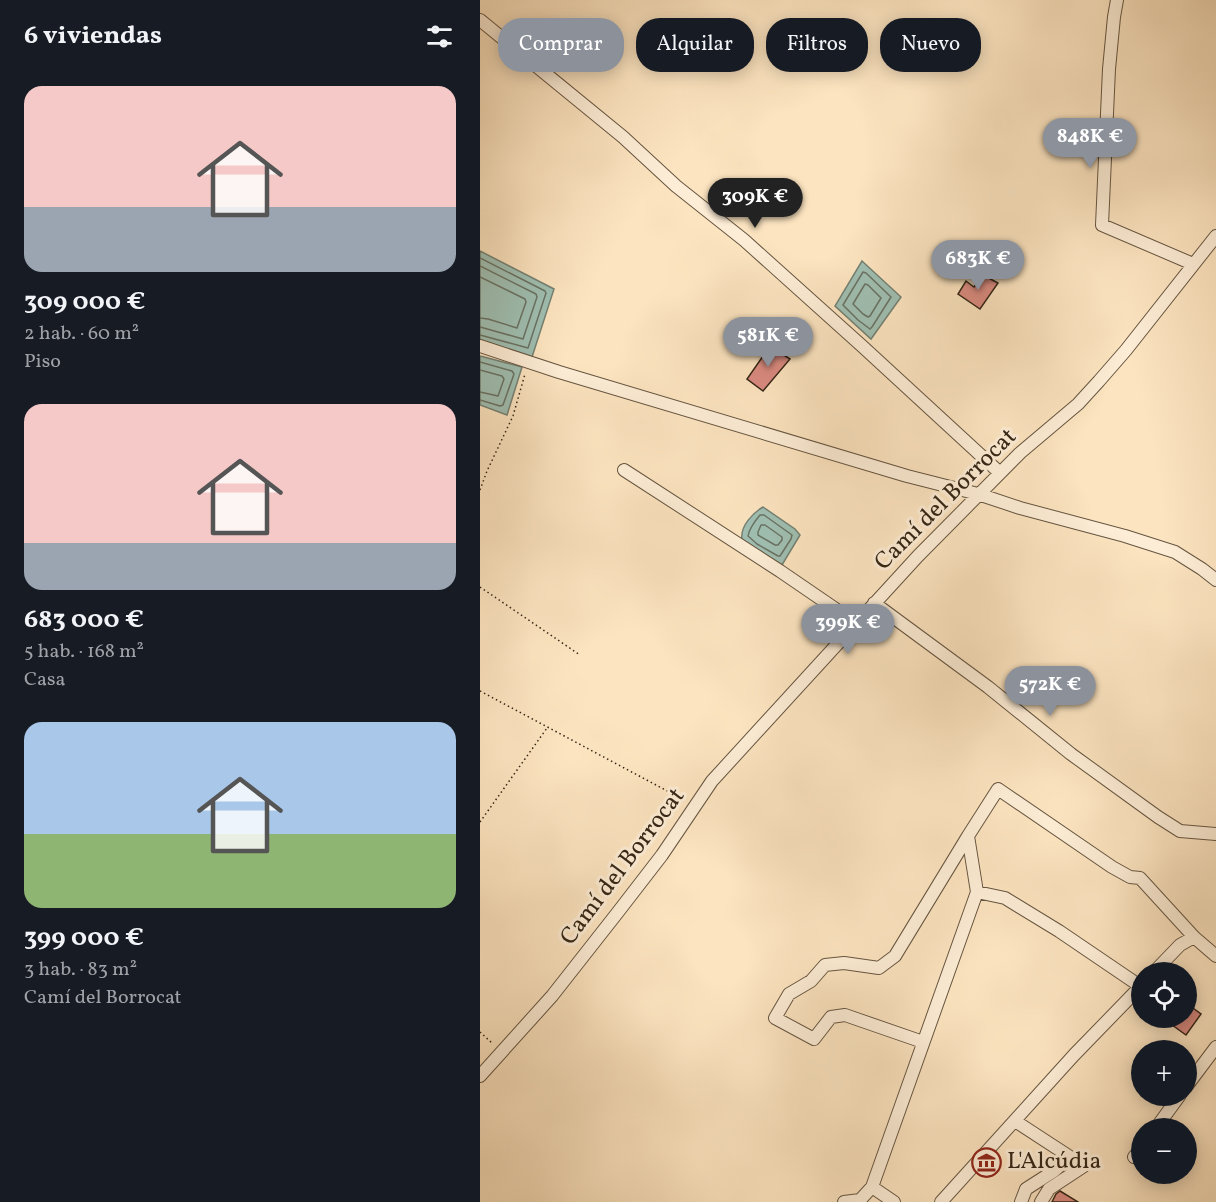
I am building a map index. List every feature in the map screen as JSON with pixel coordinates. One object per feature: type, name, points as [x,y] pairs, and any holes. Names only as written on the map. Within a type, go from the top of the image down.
[{"type":"street","points":[[1117,0],[1109,69],[1102,225],[1193,264]]},
{"type":"street","points":[[480,20],[623,138],[676,186],[744,240],[1000,473]]},
{"type":"street","name":"Camí del Borrocat","points":[[480,1076],[552,996],[662,855],[712,781],[918,555],[1020,453],[1078,404],[1126,350],[1216,236]]},
{"type":"street","points":[[480,346],[907,476],[1125,536],[1175,552],[1216,580]]},
{"type":"street","points":[[624,471],[780,571],[856,623]]},
{"type":"street","points":[[874,603],[988,687],[1071,754],[1158,817],[1180,831],[1216,834]]},
{"type":"street","points":[[923,1042],[845,1015],[831,1017],[814,1039],[775,1018],[789,994],[811,981],[825,965],[844,963],[879,968],[895,956],[998,789],[1112,867],[1130,878],[1140,878],[1194,937],[1216,956]]},
{"type":"street","points":[[844,1202],[860,1200],[872,1187],[977,892],[968,836]]},
{"type":"street","points":[[977,892],[1005,898],[1131,979]]},
{"type":"street","points":[[1164,962],[1180,945],[1194,937]]},
{"type":"street","points":[[941,1202],[1074,1055],[1131,996]]},
{"type":"street","points":[[1197,1072],[1216,1047]]},
{"type":"street","points":[[1015,1121],[1084,1166],[1049,1189],[1041,1202]]},
{"type":"street","points":[[1021,1202],[1026,1189],[1054,1171],[1070,1157]]},
{"type":"street","points":[[872,1187],[894,1202]]},
{"type":"path","points":[[480,489],[513,416],[529,362]]},
{"type":"path","points":[[480,587],[580,655]]},
{"type":"path","points":[[480,691],[694,806]]},
{"type":"path","points":[[480,822],[547,727]]},
{"type":"path","points":[[480,1032],[503,1051]]},
{"type":"water","points":[[480,251],[554,289],[532,357],[480,340]]},
{"type":"water","points":[[862,261],[901,297],[871,339],[835,306]]},
{"type":"water","points":[[480,356],[522,367],[507,415],[480,405]]},
{"type":"water","points":[[763,507],[800,535],[782,565],[754,549],[742,539],[745,525],[751,516]]},
{"type":"building","points":[[983,275],[998,283],[980,309],[958,294],[966,281],[974,287]]},
{"type":"building","points":[[770,346],[790,359],[763,391],[747,379]]},
{"type":"building","points":[[1176,1028],[1191,1028],[1186,1035]]},
{"type":"building","points":[[1060,1191],[1078,1202],[1052,1202]]},
{"type":"place","name":"L'Alcúdia","points":[[986,1162]]}]
